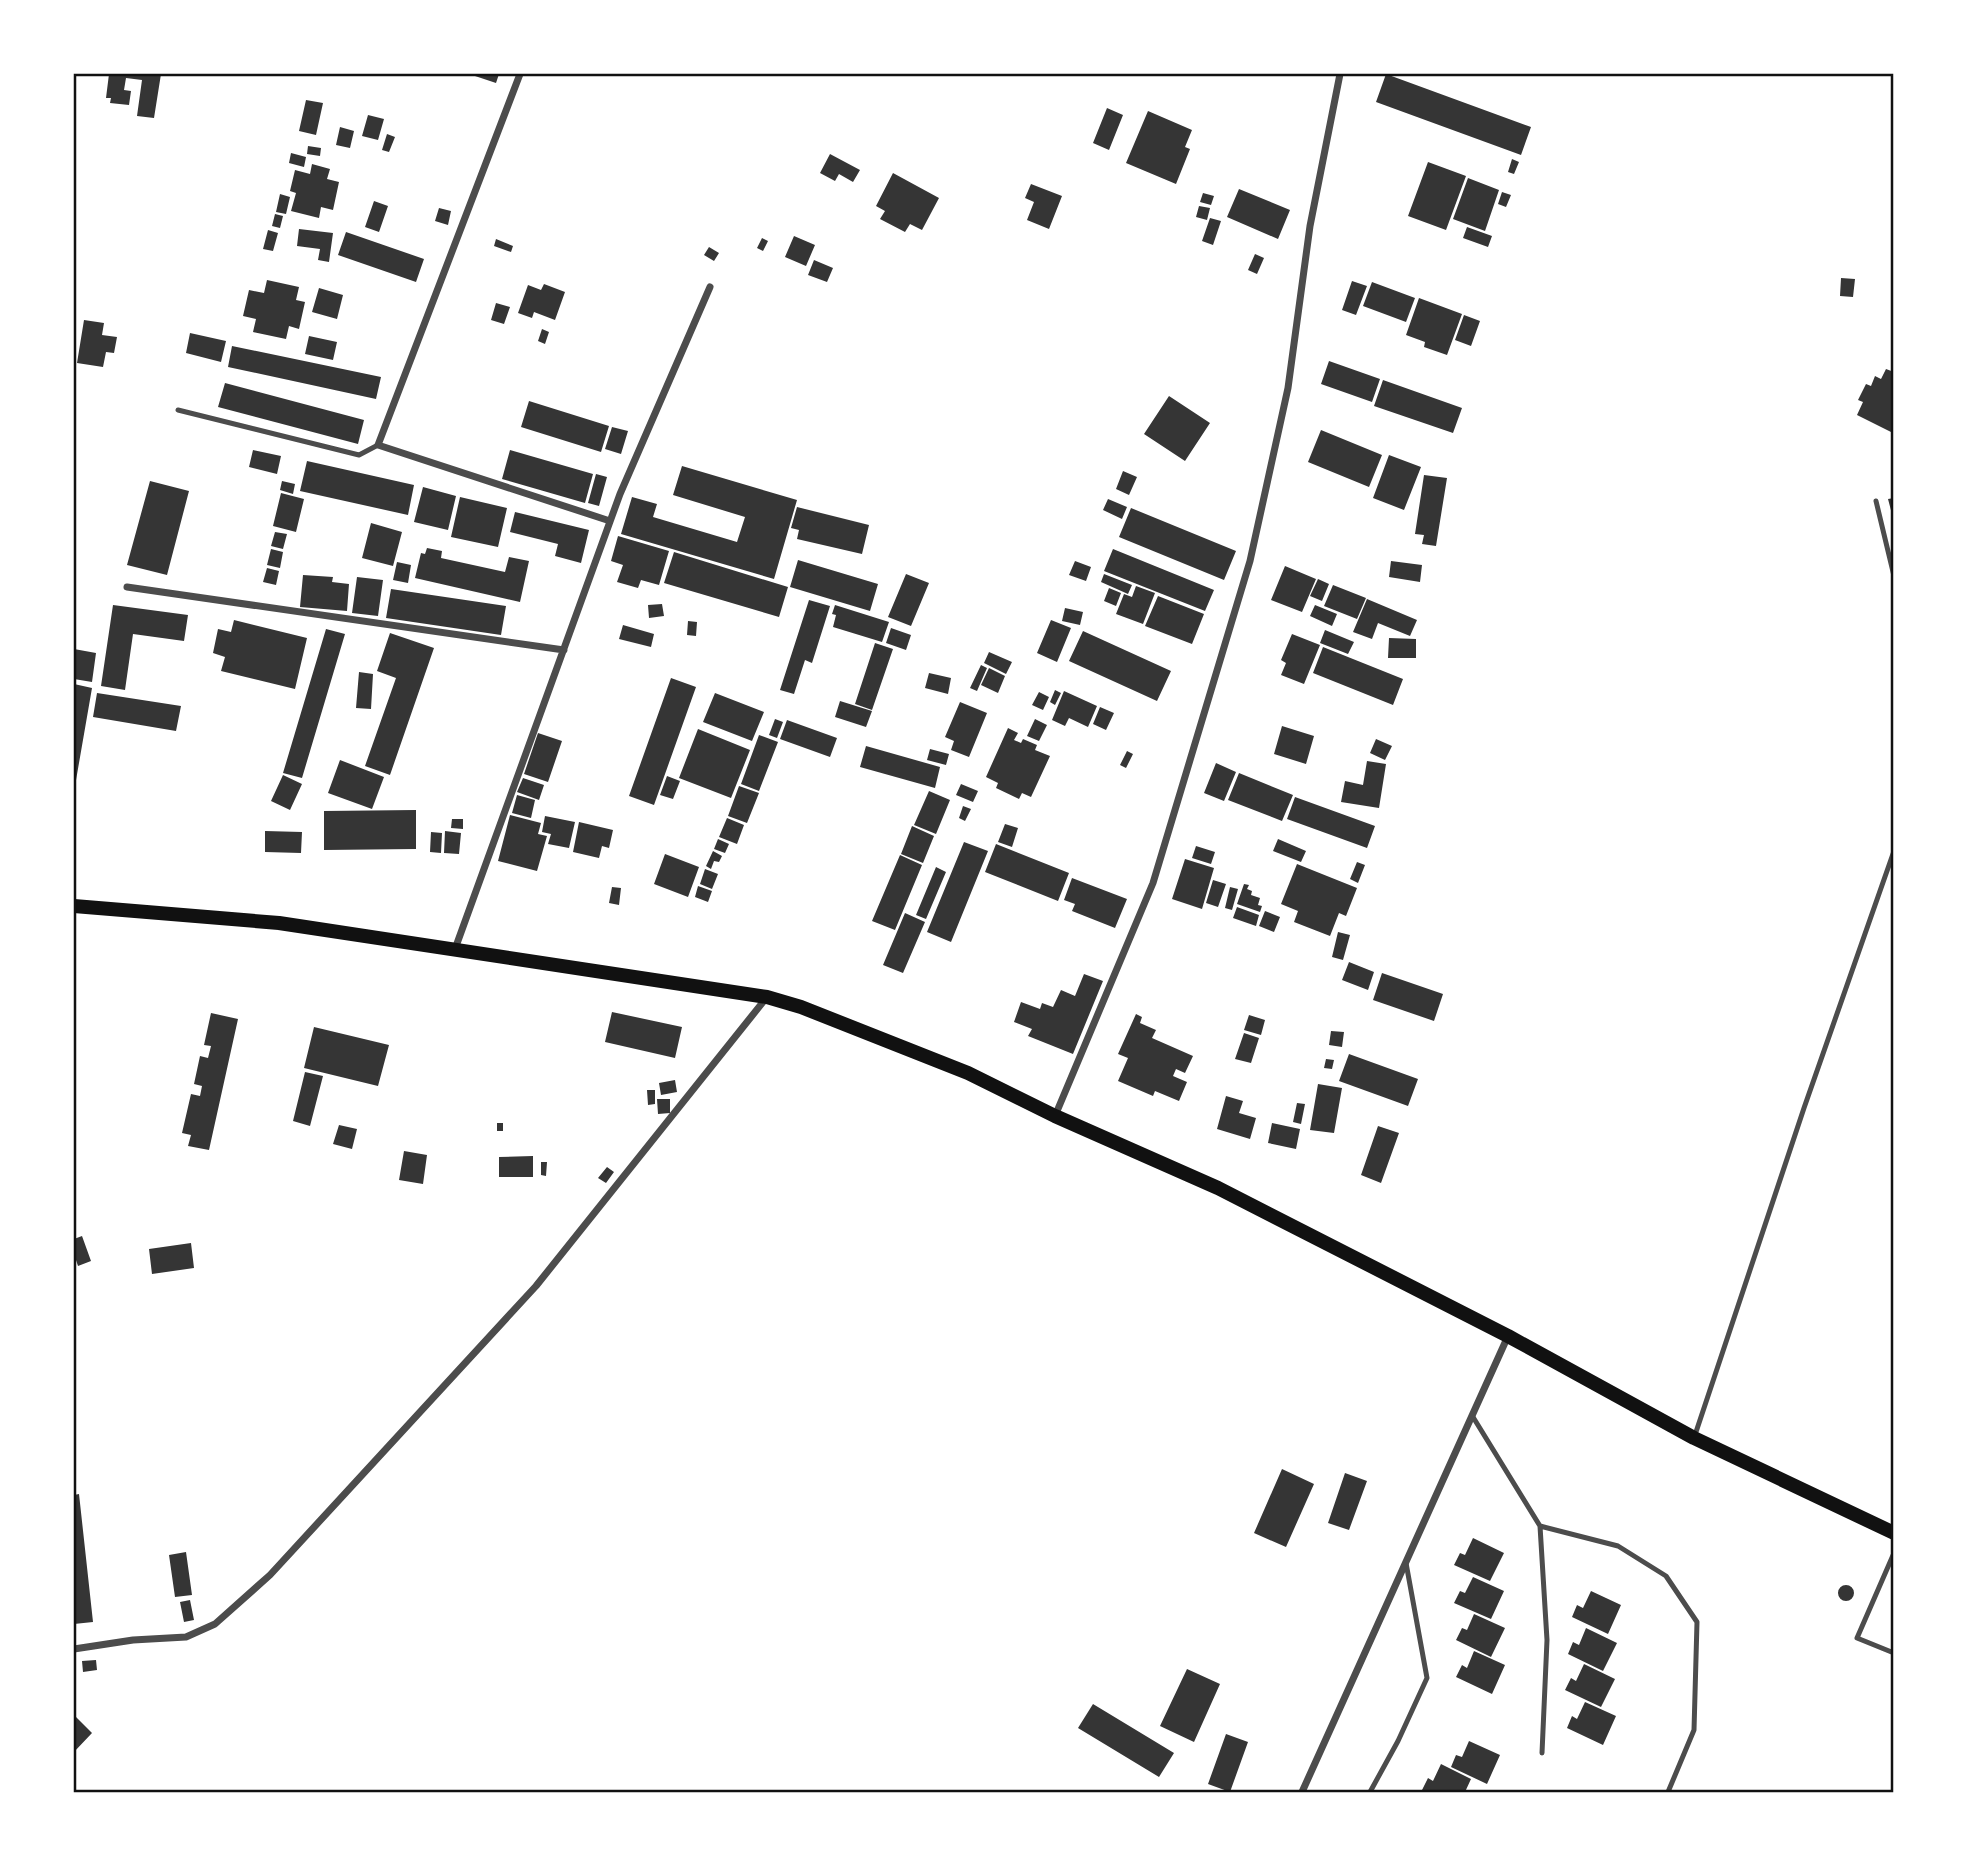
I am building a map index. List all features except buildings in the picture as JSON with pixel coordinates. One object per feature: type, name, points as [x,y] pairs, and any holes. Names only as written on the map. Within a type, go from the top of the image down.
[{"type":"main road","points":[[74,906],[279,923],[767,998],[801,1007],[968,1073],[1055,1116],[1218,1188],[1508,1336],[1694,1438],[1894,1533]]},
{"type":"street","points":[[520,74],[378,445],[610,521]]},
{"type":"street","points":[[1055,1116],[1153,883],[1250,561],[1288,388],[1310,226],[1340,74]]},
{"type":"street","points":[[455,949],[610,521],[710,287]]},
{"type":"street","points":[[127,587],[564,650]]},
{"type":"street","points":[[74,1649],[133,1640],[186,1637],[215,1624],[270,1575],[536,1286],[767,998]]},
{"type":"street","points":[[1302,1793],[1508,1336]]},
{"type":"lane","points":[[178,410],[359,455],[378,445]]},
{"type":"lane","points":[[1876,501],[1894,576]]},
{"type":"lane","points":[[1694,1438],[1804,1108],[1894,851]]},
{"type":"lane","points":[[1473,1417],[1540,1526],[1548,1640],[1542,1753]]},
{"type":"lane","points":[[1540,1526],[1618,1546],[1628,1552],[1666,1576],[1697,1622],[1694,1730],[1668,1793]]},
{"type":"lane","points":[[1894,1553],[1857,1638],[1894,1653]]},
{"type":"lane","points":[[1370,1793],[1427,1678],[1406,1560]]}]
